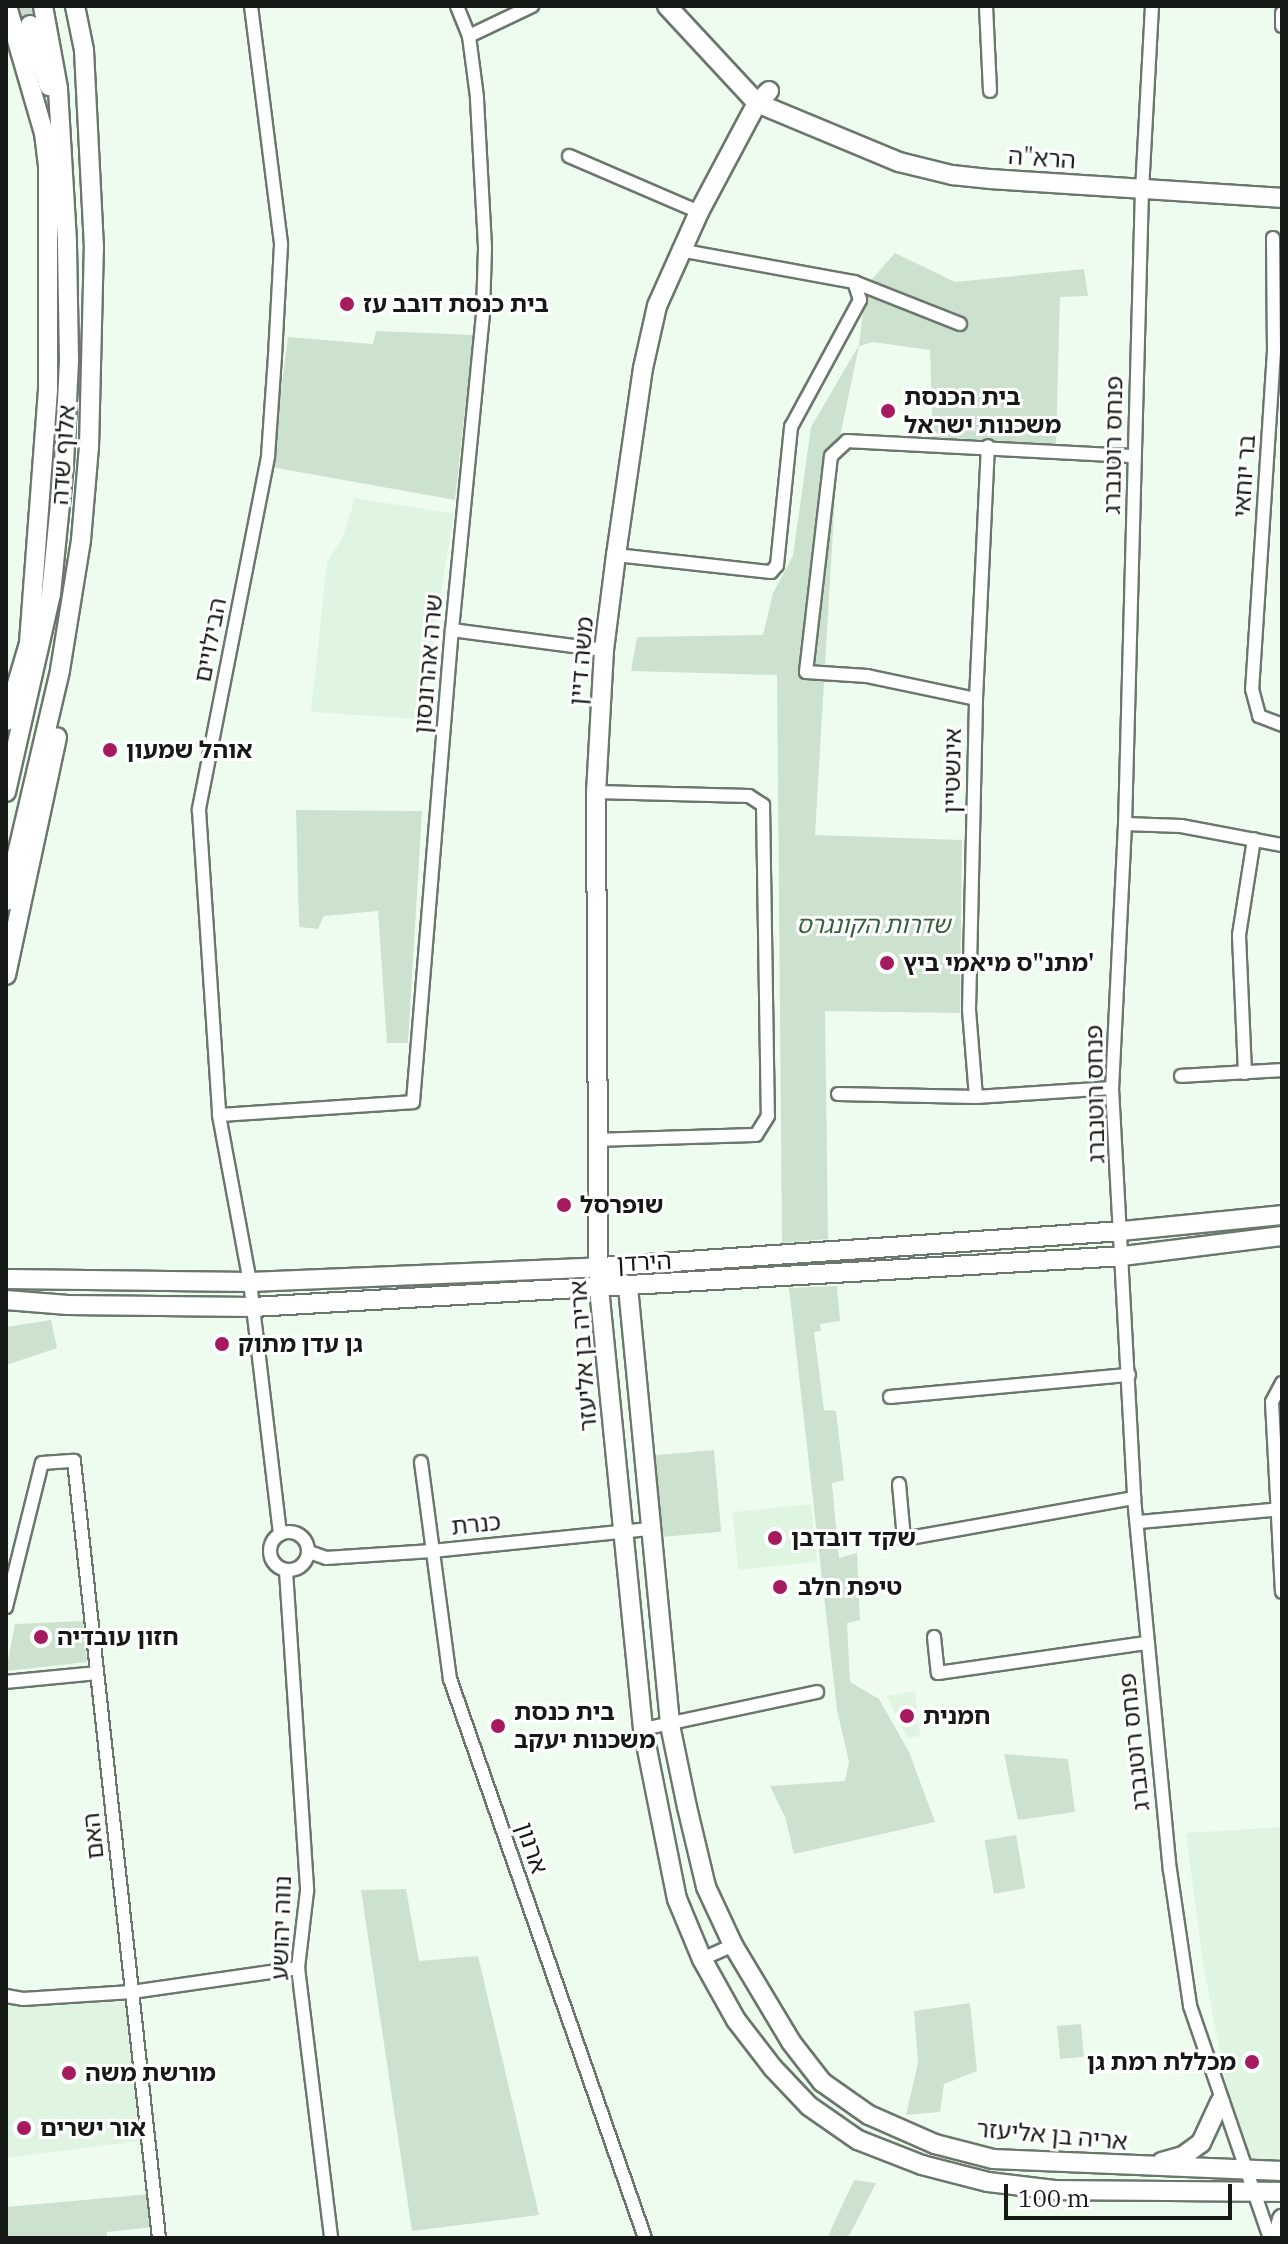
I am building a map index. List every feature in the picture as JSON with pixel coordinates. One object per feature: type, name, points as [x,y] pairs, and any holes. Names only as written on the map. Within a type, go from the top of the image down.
[{"type":"street","points":[[7,6],[44,133],[48,165],[48,390],[29,645]]},
{"type":"street","name":"אלוף שדה","points":[[6,792],[51,594],[69,360],[61,127],[58,88],[43,6]]},
{"type":"street","name":"אלוף שדה","points":[[6,901],[60,670],[81,540],[90,431],[94,248],[84,50],[75,6]]},
{"type":"street","name":"הבילויים","points":[[250,1282],[219,1115],[201,799],[268,457],[275,356],[281,245],[251,6]]},
{"type":"street","name":"שרה אהרונסון","points":[[219,1115],[413,1102],[452,630],[483,312],[485,247],[482,156],[469,36],[457,6]]},
{"type":"street","points":[[469,36],[532,6]]},
{"type":"street","name":"הרא\"ה","points":[[667,6],[731,71],[806,126],[899,162],[952,175],[1282,198]]},
{"type":"street","points":[[986,6],[990,91]]},
{"type":"street","name":"פנחס רוטנברג","points":[[1152,6],[1142,189],[1125,824],[1112,1088],[1134,1498],[1139,1522],[1146,1643],[1169,1862],[1190,2006],[1220,2102],[1270,2238]]},
{"type":"street","points":[[1282,13],[1282,26]]},
{"type":"street","points":[[30,25],[61,127]]},
{"type":"street","name":"משה דיין","points":[[601,1267],[596,792],[604,650],[616,555],[643,368],[657,306],[679,250],[763,97]]},
{"type":"street","points":[[569,156],[699,212]]},
{"type":"street","name":"בר יוחאי","points":[[1273,238],[1278,352],[1252,689],[1259,716],[1282,725]]},
{"type":"street","points":[[679,250],[854,282],[960,324]]},
{"type":"street","points":[[616,555],[771,572],[777,565],[791,427],[860,300],[854,282]]},
{"type":"street","points":[[976,699],[867,676],[806,672],[831,456],[847,441],[1135,456]]},
{"type":"street","name":"אינשטיין","points":[[976,1097],[969,1010],[976,699],[988,446]]},
{"type":"street","points":[[6,975],[43,812],[75,637],[81,540]]},
{"type":"street","points":[[6,721],[57,546]]},
{"type":"street","points":[[452,630],[604,650]]},
{"type":"street","points":[[596,792],[749,796],[763,805],[768,1116],[756,1135],[600,1140]]},
{"type":"street","points":[[1125,824],[1181,826],[1282,845]]},
{"type":"street","points":[[1245,1073],[1239,935],[1254,839]]},
{"type":"street","points":[[1181,1076],[1282,1070]]},
{"type":"street","points":[[838,1094],[976,1097],[1112,1088]]},
{"type":"street","name":"הירדן","points":[[6,1279],[250,1282],[601,1267],[1122,1231],[1282,1215]]},
{"type":"street","name":"הירדן","points":[[6,1300],[68,1305],[253,1307],[1123,1256],[1282,1236]]},
{"type":"street","name":"אריה בן אליעזר","points":[[601,1267],[628,1287],[670,1725],[706,1887],[733,1945],[765,2002],[822,2082],[869,2115],[935,2144],[993,2159],[1282,2171]]},
{"type":"street","name":"אריה בן אליעזר","points":[[601,1267],[599,1288],[621,1532],[643,1729],[677,1899],[702,1959],[736,2020],[773,2068],[809,2106],[858,2140],[922,2165],[988,2182],[1055,2190],[1282,2192]]},
{"type":"street","points":[[250,1282],[280,1534]]},
{"type":"street","points":[[890,1397],[1129,1375]]},
{"type":"street","points":[[1282,1383],[1272,1402],[1282,1592]]},
{"type":"street","name":"האם","points":[[6,1607],[42,1463],[74,1461],[159,2238]]},
{"type":"street","name":"ארנון","points":[[421,1462],[450,1679],[645,2238]]},
{"type":"street","points":[[899,1484],[904,1539],[1134,1498]]},
{"type":"street","points":[[1139,1522],[1279,1509]]},
{"type":"street","name":"כנרת","points":[[309,1552],[326,1558],[432,1551],[649,1529]]},
{"type":"street","points":[[280,1534],[299,1534],[309,1552],[299,1568],[286,1571],[275,1565],[270,1555],[272,1543],[280,1534]]},
{"type":"street","name":"נווה יהושע","points":[[286,1571],[307,1891],[298,1968],[331,2238]]},
{"type":"street","points":[[934,1637],[938,1673],[1146,1643]]},
{"type":"street","points":[[6,1682],[97,1673]]},
{"type":"street","points":[[643,1729],[817,1692]]},
{"type":"street","points":[[702,1959],[733,1945]]},
{"type":"street","points":[[6,1996],[23,1999],[132,1992],[298,1968]]},
{"type":"street","points":[[1149,2167],[1183,2156],[1201,2143],[1220,2102]]},
{"type":"street","points":[[1277,2238],[1282,2219]]},
{"type":"shaded area","points":[[355,498],[454,514],[420,719],[311,712],[327,562],[343,537]]},
{"type":"shaded area","name":"שקד דובדבן","points":[[811,1504],[817,1562],[738,1570],[732,1512]]},
{"type":"shaded area","name":"חמנית","points":[[915,1691],[920,1736],[907,1738],[887,1696]]},
{"type":"shaded area","name":"מכללת רמת גן","points":[[1282,1827],[1282,2161],[1241,2160],[1203,1964],[1186,1833]]},
{"type":"shaded area","name":"מורשת משה","points":[[6,2002],[125,2002],[140,2141],[6,2158]]},
{"type":"green space","name":"שדרות הקונגרס","points":[[895,253],[955,282],[1084,269],[1088,296],[1060,297],[1056,444],[933,437],[930,350],[873,342],[859,346],[838,446],[815,835],[962,840],[960,1013],[825,1011],[828,1239],[782,1243],[777,675],[631,671],[637,637],[763,635],[773,593],[793,556],[811,427],[859,345],[866,286]]},
{"type":"green space","points":[[376,331],[473,335],[455,500],[271,467],[288,337],[373,344]]},
{"type":"green space","points":[[296,810],[422,811],[408,1043],[387,1043],[378,911],[324,916],[318,929],[299,927]]},
{"type":"green space","points":[[837,1286],[840,1321],[820,1324],[821,1331],[814,1332],[824,1410],[836,1411],[844,1480],[832,1483],[839,1558],[857,1553],[860,1620],[847,1623],[850,1682],[879,1699],[909,1752],[935,1822],[794,1854],[785,1817],[770,1786],[845,1781],[849,1762],[837,1710],[789,1288]]},
{"type":"green space","points":[[51,1320],[57,1348],[6,1365],[6,1327]]},
{"type":"green space","points":[[714,1450],[721,1532],[661,1537],[654,1455]]},
{"type":"green space","points":[[83,1621],[87,1662],[6,1671],[15,1624]]},
{"type":"green space","points":[[1004,1754],[1068,1759],[1075,1812],[1018,1820]]},
{"type":"green space","points":[[1016,1835],[1025,1888],[994,1894],[984,1841]]},
{"type":"green space","points":[[406,1889],[419,1961],[478,1956],[539,2215],[412,2231],[361,1890]]},
{"type":"green space","points":[[970,2003],[977,2071],[944,2084],[940,2112],[906,2115],[918,2063],[914,2011]]},
{"type":"green space","points":[[1081,2024],[1084,2057],[1060,2059],[1057,2026]]},
{"type":"green space","points":[[854,2180],[876,2183],[848,2238],[827,2238]]},
{"type":"green space","points":[[150,2194],[153,2227],[107,2232],[107,2238],[6,2238],[6,2207]]},
{"type":"tunnel","points":[[25,6],[30,25]]},
{"type":"place","name":"בית כנסת דובב עז","points":[[347,304]]},
{"type":"place","name":"בית הכנסת משכנות ישראל","points":[[888,411]]},
{"type":"place","name":"אוהל שמעון","points":[[110,750]]},
{"type":"place","name":"מתנ\"ס מיאמי ביץ'","points":[[887,963]]},
{"type":"place","name":"שופרסל","points":[[564,1205]]},
{"type":"place","name":"גן עדן מתוק","points":[[222,1344]]},
{"type":"place","name":"שקד דובדבן","points":[[775,1538]]},
{"type":"place","name":"טיפת חלב","points":[[780,1587]]},
{"type":"place","name":"חזון עובדיה","points":[[41,1637]]},
{"type":"place","name":"חמנית","points":[[907,1716]]},
{"type":"place","name":"בית כנסת משכנות יעקב","points":[[498,1726]]},
{"type":"place","name":"מכללת רמת גן","points":[[1252,2062]]},
{"type":"place","name":"מורשת משה","points":[[69,2073]]},
{"type":"place","name":"אור ישרים","points":[[24,2128]]}]
